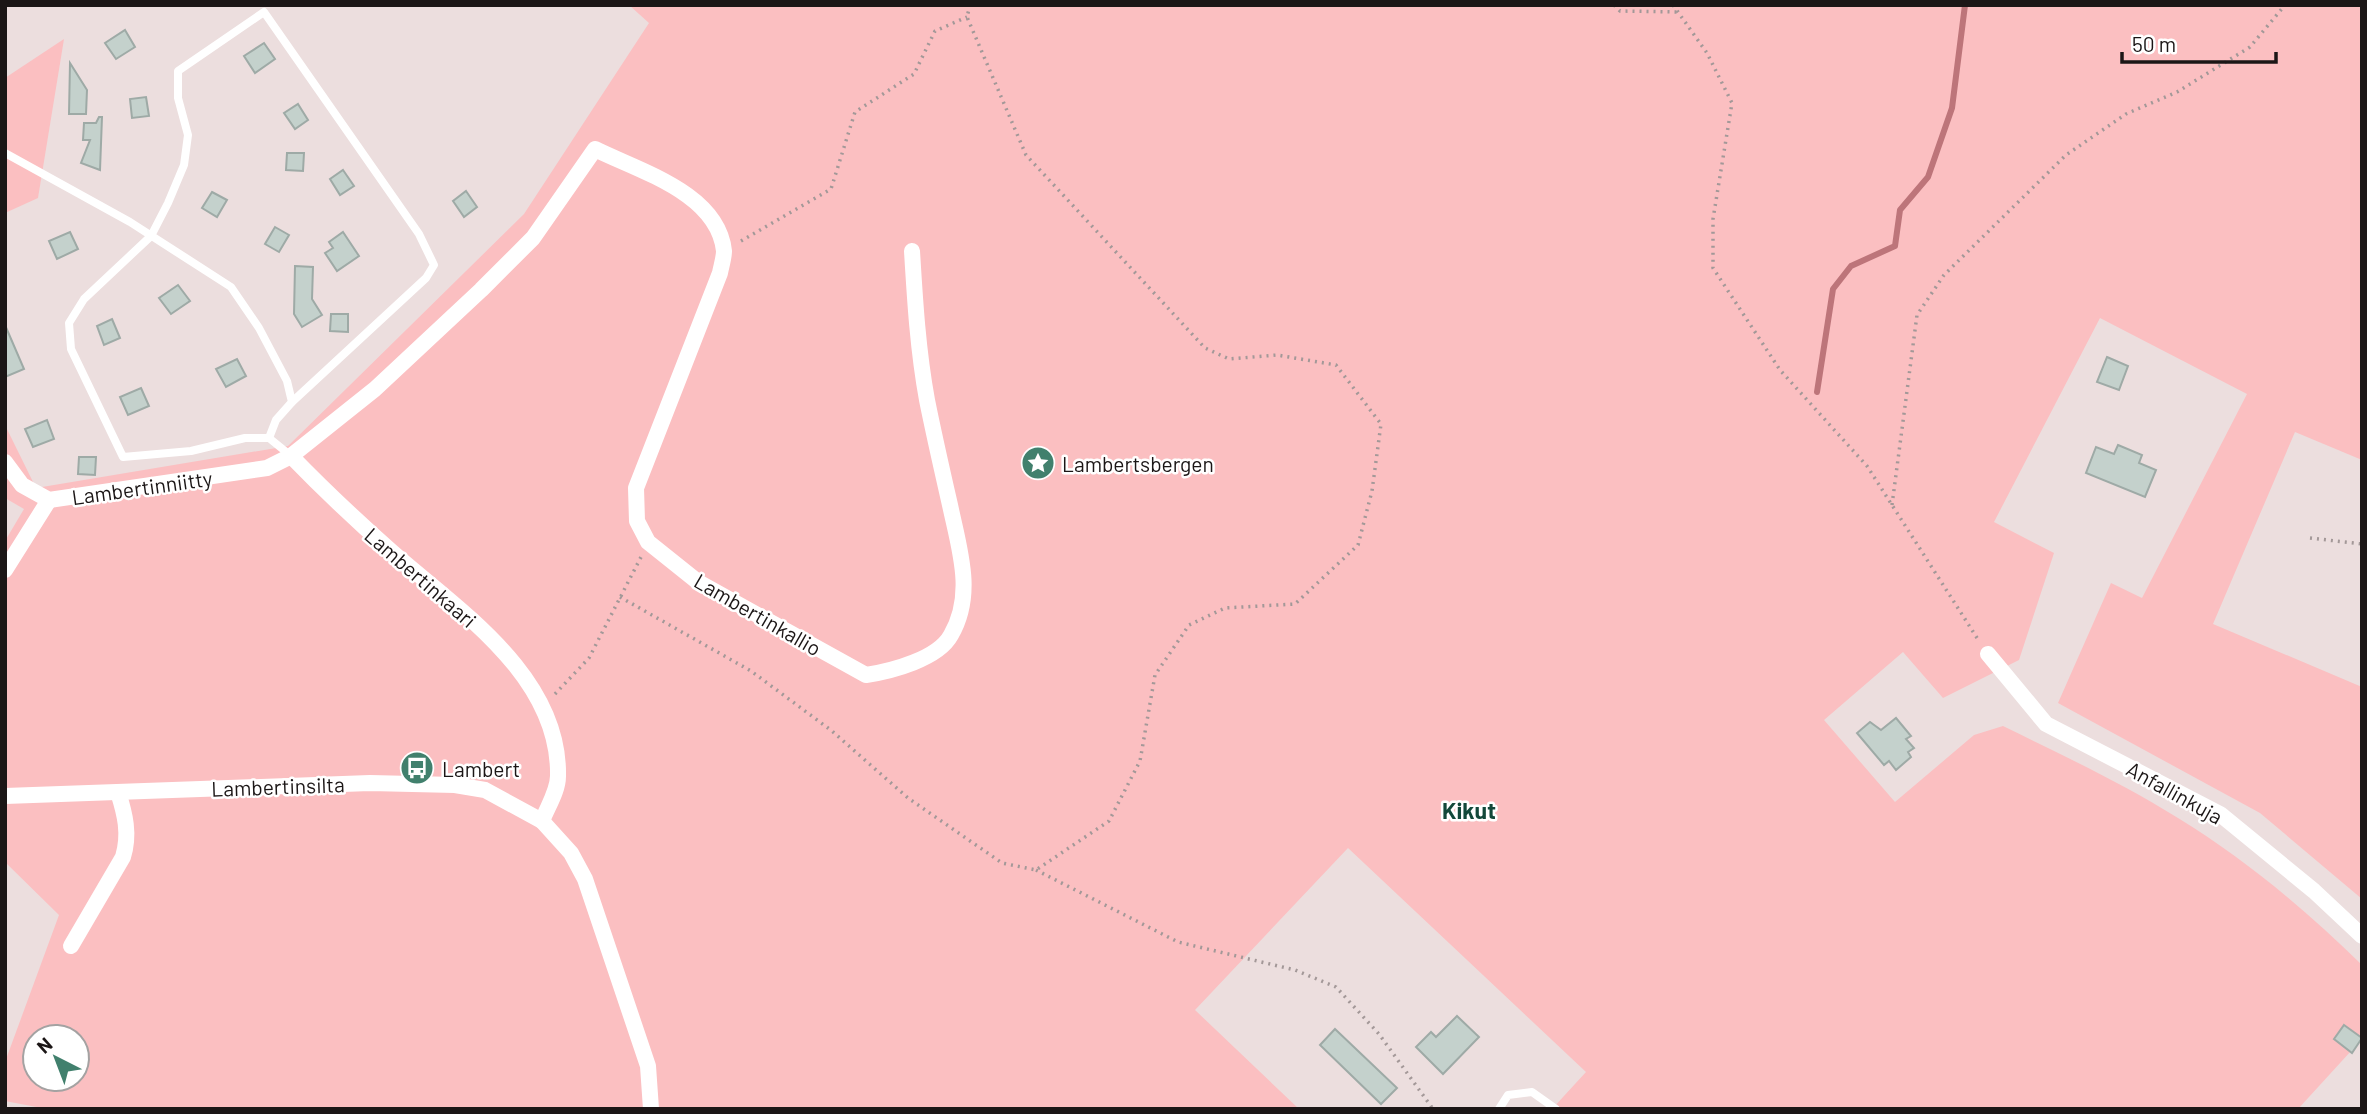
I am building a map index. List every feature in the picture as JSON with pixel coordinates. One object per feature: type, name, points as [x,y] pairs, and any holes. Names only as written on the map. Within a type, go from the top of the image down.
[{"type":"street","points":[[287,457],[375,389],[499,272],[533,238],[595,149],[696,201],[713,222],[724,251],[720,273],[636,488],[637,521],[648,542]]},
{"type":"street","name":"Lambertinkallio","points":[[648,542],[698,582],[866,675],[893,671],[925,657],[950,638],[962,608],[963,555],[927,398],[915,309],[912,251]]},
{"type":"street","name":"Lambertinniitty","points":[[5,462],[22,485],[49,500],[267,468],[287,457]]},
{"type":"street","name":"Lambertinkaari","points":[[287,457],[501,647],[526,676],[542,707],[558,774],[556,789],[542,821]]},
{"type":"street","points":[[5,570],[49,500]]},
{"type":"street","name":"Anfallinkuja","points":[[1988,654],[2046,724],[2220,814],[2314,891],[2362,936]]},
{"type":"street","name":"Lambertinsilta","points":[[5,796],[432,783],[485,790],[542,821]]},
{"type":"street","points":[[71,946],[123,857],[127,844],[118,792]]},
{"type":"street","points":[[542,821],[571,853],[599,913],[619,989],[648,1066],[651,1109]]},
{"type":"lane","points":[[269,438],[276,420],[292,402],[426,278],[434,265],[419,234],[264,12],[178,71],[178,99],[188,135],[184,165],[151,236],[84,299],[69,323],[71,349],[123,457],[149,457],[191,451],[245,438],[269,438],[285,451],[287,457]]},
{"type":"lane","points":[[5,153],[151,236],[232,287],[259,328],[287,381],[292,402]]},
{"type":"lane","points":[[1499,1109],[1508,1095],[1532,1092],[1556,1109]]},
{"type":"path","points":[[970,5],[967,17],[1026,155],[1205,348],[1229,359],[1277,355],[1336,365],[1363,397],[1381,425],[1372,491],[1359,545],[1295,604],[1226,608],[1189,625],[1155,674],[1140,761],[1109,821],[1036,870]]},
{"type":"path","points":[[1614,5],[1620,11],[1678,12]]},
{"type":"path","points":[[1673,5],[1707,53],[1732,103],[1713,219],[1713,268],[1780,370],[1867,466],[1988,654]]},
{"type":"path","points":[[1892,507],[1917,315],[1944,275],[2066,155],[2126,114],[2177,92],[2250,47],[2286,5]]},
{"type":"path","points":[[724,251],[831,189],[855,112],[914,74],[935,31],[967,17]]},
{"type":"path","points":[[2310,538],[2362,544]]},
{"type":"path","points":[[542,707],[589,658],[648,542]]},
{"type":"path","points":[[620,597],[751,671],[832,731],[908,798],[1002,863],[1036,870],[1178,942],[1295,970],[1336,987],[1379,1034],[1433,1109]]},
{"type":"shaded area","points":[[629,5],[2362,5],[2362,460],[2295,432],[2213,624],[2362,687],[2362,899],[2260,813],[2058,703],[2111,583],[2142,598],[2247,394],[2100,318],[1994,522],[2054,553],[2019,660],[1943,698],[1903,652],[1824,720],[1895,802],[1974,735],[2003,726],[2157,805],[2251,868],[2297,905],[2362,965],[2362,1039],[2298,1109],[1552,1109],[1586,1072],[1348,848],[1195,1010],[1299,1109],[47,1109],[5,1101],[5,1062],[59,915],[5,862],[5,541],[24,509],[5,498],[5,425],[36,488],[288,446],[524,214],[649,23]]},
{"type":"shaded area","points":[[64,39],[38,198],[5,213],[5,78]]},
{"type":"building","points":[[125,30],[135,47],[116,59],[105,43]]},
{"type":"building","points":[[264,43],[275,59],[255,73],[244,56]]},
{"type":"building","points":[[70,63],[87,90],[86,114],[69,114]]},
{"type":"building","points":[[146,97],[149,116],[132,118],[130,99]]},
{"type":"building","points":[[298,104],[308,120],[295,129],[284,113]]},
{"type":"building","points":[[99,117],[102,117],[100,170],[81,163],[90,140],[83,140],[84,123],[96,123]]},
{"type":"building","points":[[287,153],[304,153],[303,171],[286,170]]},
{"type":"building","points":[[343,170],[354,186],[340,195],[330,179]]},
{"type":"building","points":[[466,191],[477,207],[464,217],[453,201]]},
{"type":"building","points":[[212,192],[227,200],[217,217],[202,208]]},
{"type":"building","points":[[275,227],[289,235],[279,252],[265,244]]},
{"type":"building","points":[[70,232],[78,249],[57,259],[49,241]]},
{"type":"building","points":[[343,232],[359,256],[337,271],[325,253],[333,248],[329,242]]},
{"type":"building","points":[[295,266],[313,267],[312,299],[322,315],[302,327],[294,314]]},
{"type":"building","points":[[178,285],[190,301],[171,314],[159,298]]},
{"type":"building","points":[[331,314],[348,314],[348,332],[330,331]]},
{"type":"building","points":[[112,319],[120,338],[104,345],[97,326]]},
{"type":"building","points":[[5,325],[24,369],[5,377]]},
{"type":"building","points":[[2107,357],[2128,366],[2119,390],[2097,382]]},
{"type":"building","points":[[237,359],[246,376],[226,387],[216,369]]},
{"type":"building","points":[[141,388],[149,406],[128,415],[120,397]]},
{"type":"building","points":[[47,420],[54,439],[33,447],[25,429]]},
{"type":"building","points":[[2118,445],[2142,455],[2139,463],[2156,470],[2145,497],[2086,473],[2096,447],[2114,454]]},
{"type":"building","points":[[79,457],[96,457],[95,475],[78,474]]},
{"type":"building","points":[[1896,718],[1911,736],[1906,739],[1914,748],[1908,752],[1911,757],[1896,770],[1889,761],[1884,765],[1857,733],[1870,722],[1881,730]]},
{"type":"building","points":[[1457,1016],[1479,1037],[1443,1074],[1416,1047],[1431,1032],[1436,1037]]},
{"type":"building","points":[[2344,1025],[2362,1038],[2352,1053],[2334,1039]]},
{"type":"building","points":[[1335,1029],[1397,1088],[1381,1104],[1320,1045]]},
{"type":"waterway","points":[[1817,392],[1833,289],[1851,266],[1895,246],[1900,210],[1928,177],[1952,108],[1965,5]]},
{"type":"place","name":"Lambertsbergen","points":[[1038,463]]},
{"type":"place","name":"Lambert","points":[[417,768]]},
{"type":"district","name":"Kikut","points":[[1469,810]]}]
